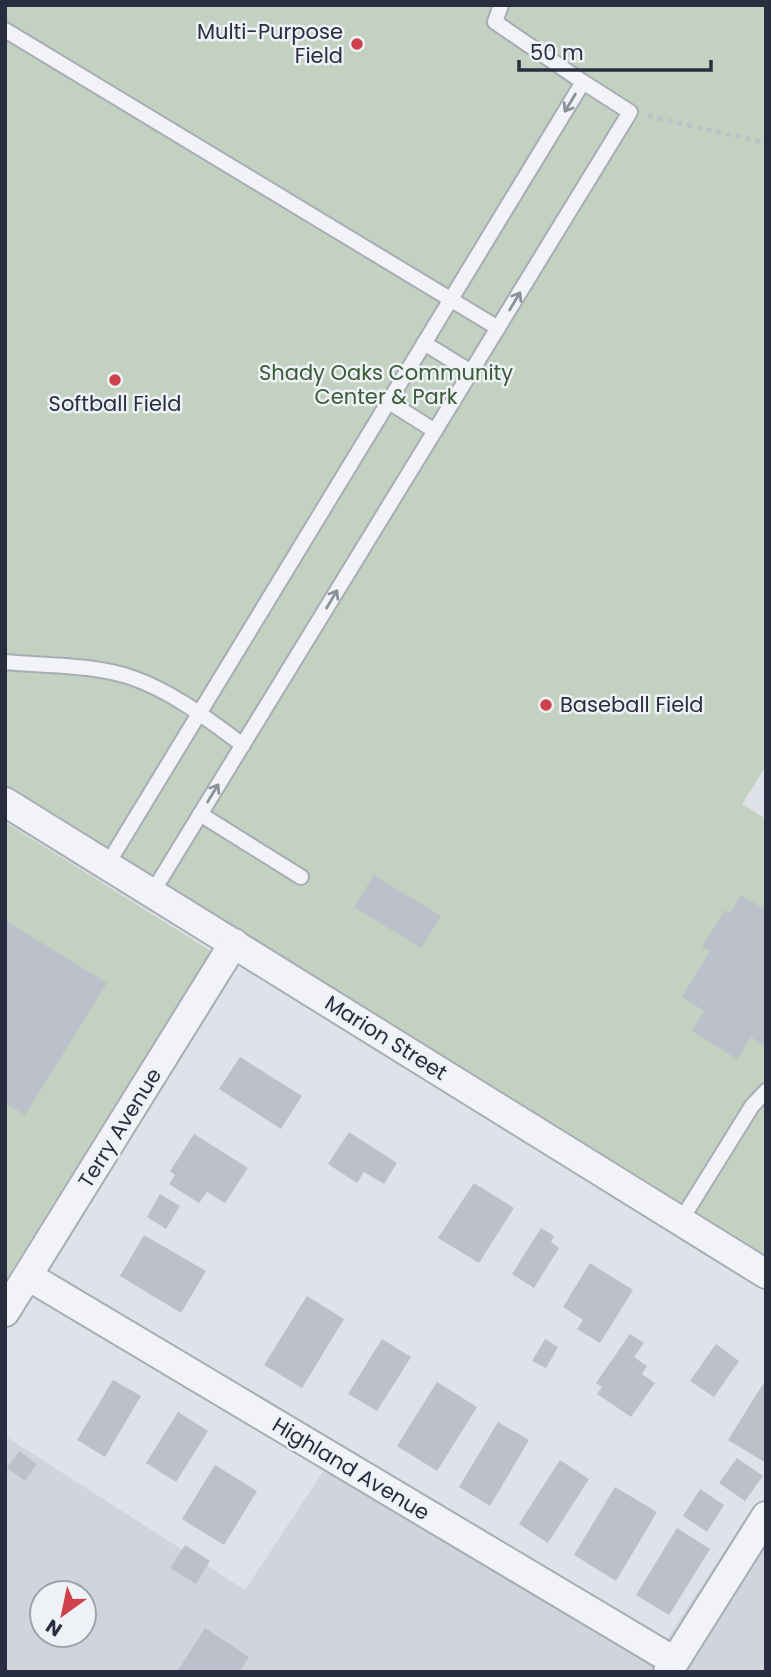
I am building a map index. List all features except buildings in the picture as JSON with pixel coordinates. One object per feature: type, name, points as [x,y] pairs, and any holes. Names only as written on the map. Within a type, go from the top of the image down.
[{"type":"street","name":"Marion Street","points":[[5,802],[766,1274]]},
{"type":"street","name":"Terry Avenue","points":[[5,1312],[234,943]]},
{"type":"street","name":"Highland Avenue","points":[[28,1276],[616,1629],[671,1667]]},
{"type":"street","points":[[671,1667],[766,1516]]},
{"type":"lane","points":[[152,893],[630,112],[495,22],[501,5]]},
{"type":"lane","points":[[5,30],[498,328]]},
{"type":"lane","points":[[107,865],[583,82]]},
{"type":"lane","points":[[425,343],[471,372]]},
{"type":"lane","points":[[389,402],[435,431]]},
{"type":"lane","points":[[5,662],[109,672],[134,678],[199,714],[243,745]]},
{"type":"lane","points":[[200,814],[301,877]]},
{"type":"lane","points":[[680,1222],[752,1106],[766,1091]]},
{"type":"path","points":[[630,112],[766,142]]},
{"type":"shaded area","points":[[5,1436],[245,1590],[338,1449],[658,1653],[753,1507],[766,1515],[766,1672],[5,1672]]},
{"type":"green space","name":"Shady Oaks Community Center & Park","points":[[5,5],[766,5],[766,766],[742,804],[766,819],[766,1265],[5,790]]},
{"type":"green space","points":[[5,822],[211,951],[5,1281]]},
{"type":"place","name":"Multi-Purpose Field","points":[[357,44]]},
{"type":"place","name":"Softball Field","points":[[115,380]]},
{"type":"place","name":"Baseball Field","points":[[546,705]]}]
